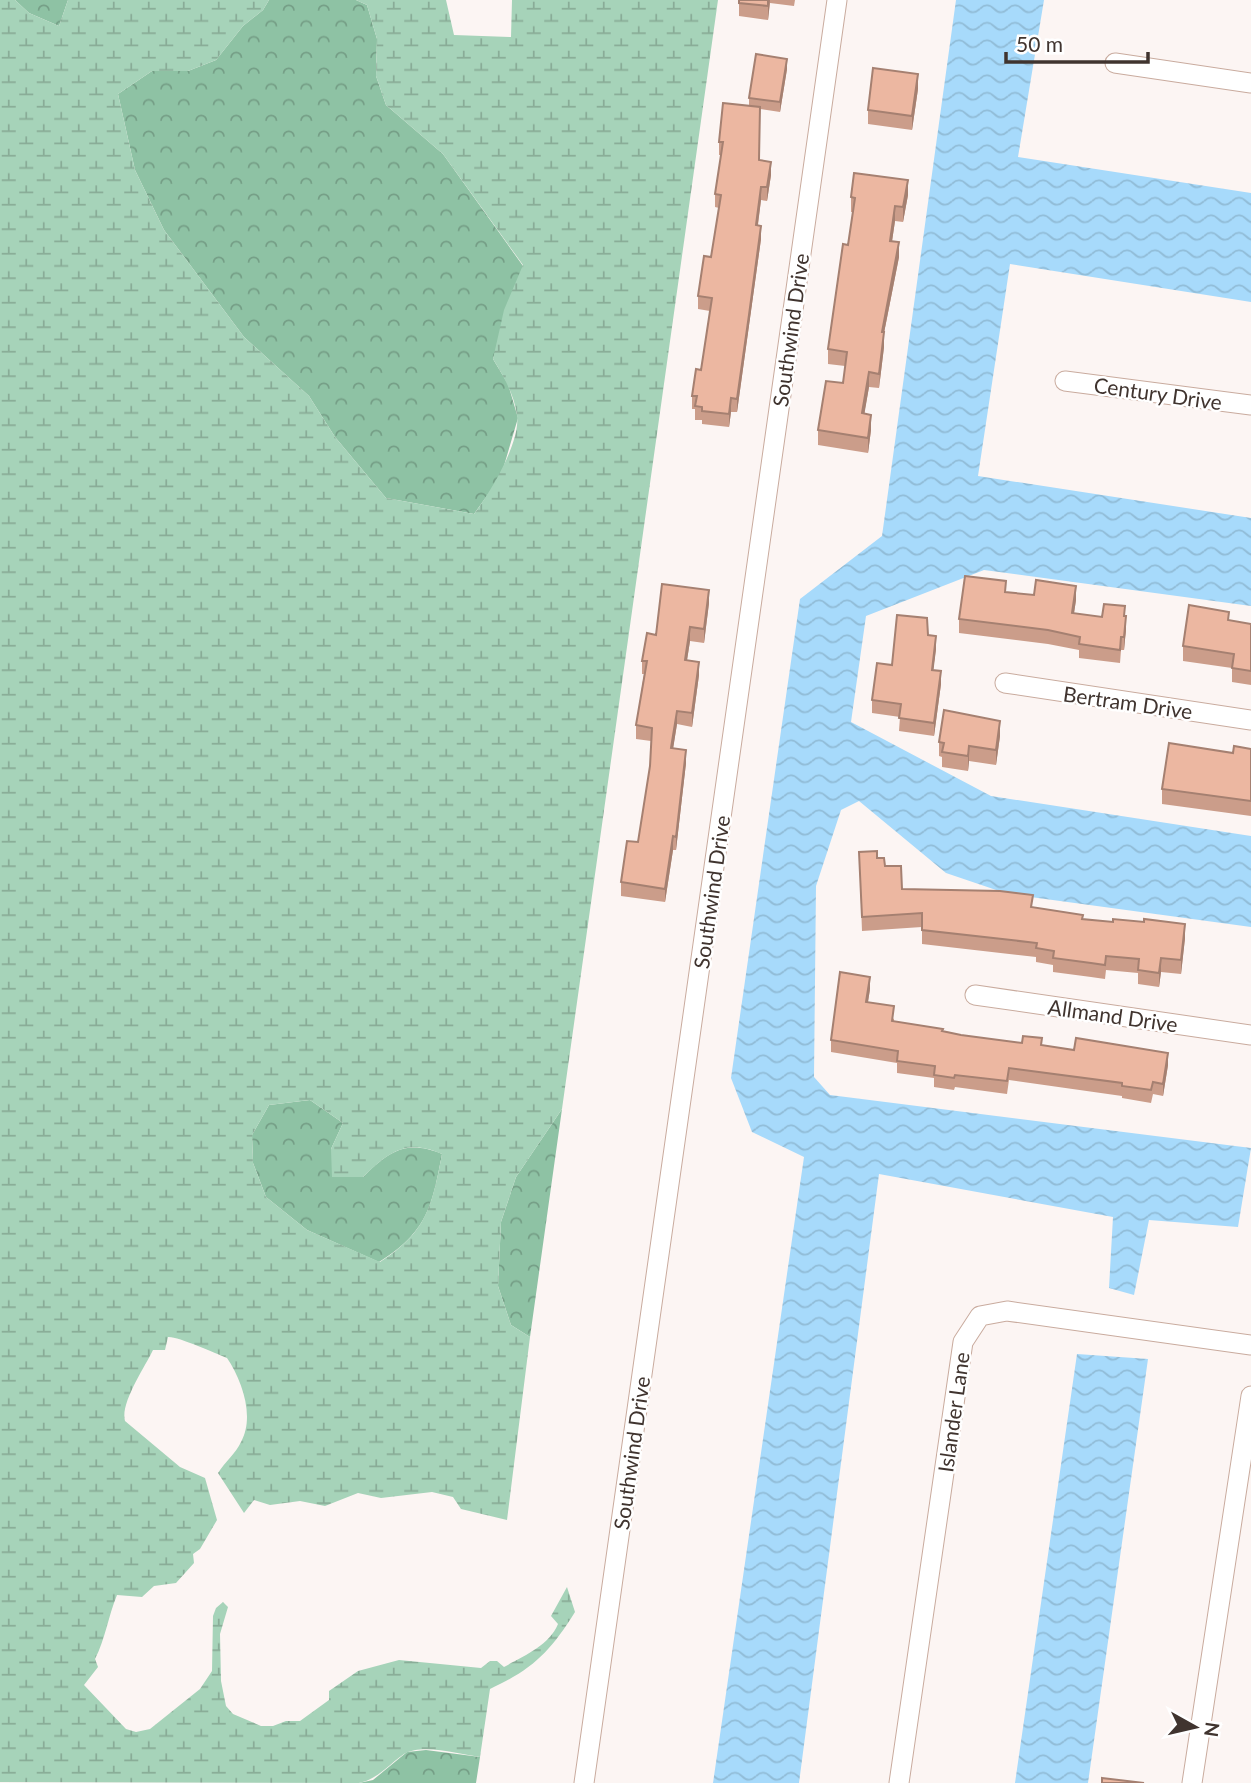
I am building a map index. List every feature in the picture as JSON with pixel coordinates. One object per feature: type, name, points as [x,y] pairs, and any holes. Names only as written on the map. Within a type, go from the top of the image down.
[{"type":"street","name":"Southwind Drive","points":[[584,1783],[837,0]]},
{"type":"street","points":[[1115,62],[1251,83]]},
{"type":"street","name":"Century Drive","points":[[1065,380],[1251,405]]},
{"type":"street","name":"Bertram Drive","points":[[1004,683],[1251,720]]},
{"type":"street","name":"Allmand Drive","points":[[975,995],[1251,1035]]},
{"type":"street","name":"Islander Lane","points":[[899,1783],[963,1342],[980,1316],[1007,1311],[1251,1345]]},
{"type":"street","points":[[1192,1783],[1251,1396]]},
{"type":"green space","points":[[0,0],[15,0],[29,13],[59,26],[68,0],[269,0],[263,10],[243,26],[216,60],[188,71],[152,71],[118,94],[135,170],[164,230],[244,337],[309,396],[335,437],[386,498],[474,514],[503,467],[517,426],[514,400],[493,359],[504,310],[523,265],[443,154],[386,105],[376,76],[377,39],[367,5],[356,0],[446,0],[454,35],[511,37],[512,0],[718,0],[562,1109],[516,1177],[501,1222],[498,1286],[511,1325],[530,1337],[507,1520],[461,1509],[453,1497],[432,1492],[381,1498],[358,1493],[325,1506],[300,1501],[270,1505],[254,1500],[244,1513],[218,1473],[239,1446],[245,1432],[247,1410],[242,1388],[227,1358],[168,1337],[165,1350],[153,1350],[134,1385],[124,1413],[125,1421],[180,1467],[205,1478],[217,1520],[200,1549],[193,1554],[194,1563],[176,1583],[154,1586],[142,1597],[117,1595],[95,1659],[98,1667],[84,1685],[126,1729],[136,1732],[150,1729],[200,1689],[212,1671],[213,1616],[216,1608],[223,1602],[228,1607],[220,1634],[221,1681],[226,1706],[233,1714],[261,1726],[273,1726],[286,1721],[300,1721],[329,1700],[329,1691],[358,1671],[399,1660],[481,1668],[490,1661],[497,1661],[504,1667],[535,1650],[554,1632],[558,1624],[551,1616],[567,1587],[575,1612],[539,1658],[518,1674],[490,1689],[480,1757],[421,1749],[404,1754],[377,1775],[359,1783],[0,1782]],"holes":[[[310,1100],[343,1123],[331,1149],[332,1177],[363,1177],[390,1155],[408,1148],[418,1147],[442,1154],[435,1189],[425,1216],[408,1240],[380,1262],[307,1230],[266,1197],[253,1163],[252,1135],[269,1105]]]},
{"type":"green space","points":[[15,0],[68,0],[59,26],[29,13]]},
{"type":"green space","points":[[269,0],[356,0],[367,5],[377,39],[376,76],[386,105],[443,154],[523,266],[493,359],[508,384],[518,418],[501,476],[474,514],[386,498],[335,437],[309,396],[244,337],[164,230],[135,170],[118,94],[152,71],[188,71],[216,60],[243,26],[263,10]]},
{"type":"green space","points":[[310,1100],[343,1123],[331,1149],[363,1177],[398,1150],[418,1148],[442,1154],[435,1189],[425,1217],[408,1240],[379,1262],[307,1230],[266,1197],[253,1163],[252,1135],[269,1105]]},
{"type":"green space","points":[[562,1109],[530,1337],[511,1325],[498,1286],[501,1222],[516,1177]]},
{"type":"green space","points":[[426,1750],[480,1757],[476,1783],[359,1783],[373,1780],[407,1752]]},
{"type":"water","points":[[956,0],[1044,0],[1018,157],[1251,193],[1251,302],[1010,264],[978,476],[1251,518],[1251,606],[984,570],[866,616],[851,722],[991,796],[1251,836],[1251,927],[1008,894],[946,873],[859,801],[841,810],[816,886],[814,1077],[830,1095],[1251,1148],[1238,1227],[1149,1220],[1134,1295],[1109,1288],[1113,1217],[879,1174],[799,1783],[713,1783],[804,1157],[752,1132],[731,1078],[800,599],[882,536]]},
{"type":"water","points":[[1077,1354],[1148,1359],[1088,1783],[1015,1783]]},
{"type":"building","points":[[739,0],[768,0],[768,6],[739,3]]},
{"type":"building","points":[[756,54],[787,59],[780,102],[749,98]]},
{"type":"building","points":[[873,68],[918,74],[912,116],[868,110]]},
{"type":"building","points":[[723,103],[760,107],[759,160],[771,162],[767,187],[761,187],[756,225],[761,226],[749,315],[737,399],[731,398],[729,414],[702,411],[702,407],[695,406],[697,396],[692,396],[696,369],[701,370],[712,298],[698,296],[704,256],[711,257],[721,195],[715,194],[723,142],[719,142]]},
{"type":"building","points":[[854,173],[908,180],[903,207],[895,206],[890,241],[899,242],[882,332],[879,374],[869,372],[862,413],[871,415],[868,438],[818,430],[826,381],[843,383],[847,352],[828,349],[843,244],[848,245],[855,198],[851,197]]},
{"type":"building","points":[[965,576],[1006,581],[1005,592],[1034,595],[1036,580],[1076,586],[1072,613],[1102,617],[1104,604],[1125,606],[1124,637],[1121,637],[1120,650],[1079,644],[1080,637],[1048,630],[959,619]]},
{"type":"building","points":[[662,584],[709,590],[704,629],[690,627],[685,660],[699,662],[692,713],[677,711],[671,748],[686,750],[676,837],[673,836],[665,889],[621,882],[627,841],[638,842],[650,766],[652,728],[636,725],[647,661],[642,661],[647,633],[656,635]]},
{"type":"building","points":[[1189,605],[1229,612],[1228,620],[1251,624],[1251,671],[1232,668],[1234,654],[1183,646]]},
{"type":"building","points":[[897,615],[927,618],[928,635],[936,636],[932,670],[941,671],[934,723],[899,718],[901,704],[872,700],[877,663],[892,665]]},
{"type":"building","points":[[944,710],[1000,721],[996,750],[969,746],[968,756],[942,752],[944,743],[939,742]]},
{"type":"building","points":[[1169,743],[1233,753],[1234,746],[1251,749],[1251,801],[1162,789]]},
{"type":"building","points":[[877,851],[877,858],[884,858],[885,866],[901,866],[902,889],[1000,891],[1033,895],[1031,907],[1083,915],[1082,919],[1144,922],[1144,919],[1185,924],[1181,960],[1161,958],[1159,973],[1138,970],[1139,959],[1106,956],[1105,965],[1053,958],[1054,951],[1036,948],[1037,943],[922,930],[922,913],[862,917],[859,852]]},
{"type":"building","points":[[840,972],[870,977],[866,1002],[894,1006],[892,1021],[943,1029],[942,1031],[961,1035],[1022,1043],[1023,1036],[1042,1038],[1041,1045],[1074,1050],[1076,1038],[1168,1053],[1163,1084],[1153,1082],[1151,1090],[1122,1086],[1122,1083],[1009,1068],[1007,1081],[955,1075],[954,1078],[934,1075],[935,1066],[897,1061],[898,1051],[831,1040]]},
{"type":"building","points":[[1102,1778],[1144,1783],[1102,1783]]}]
